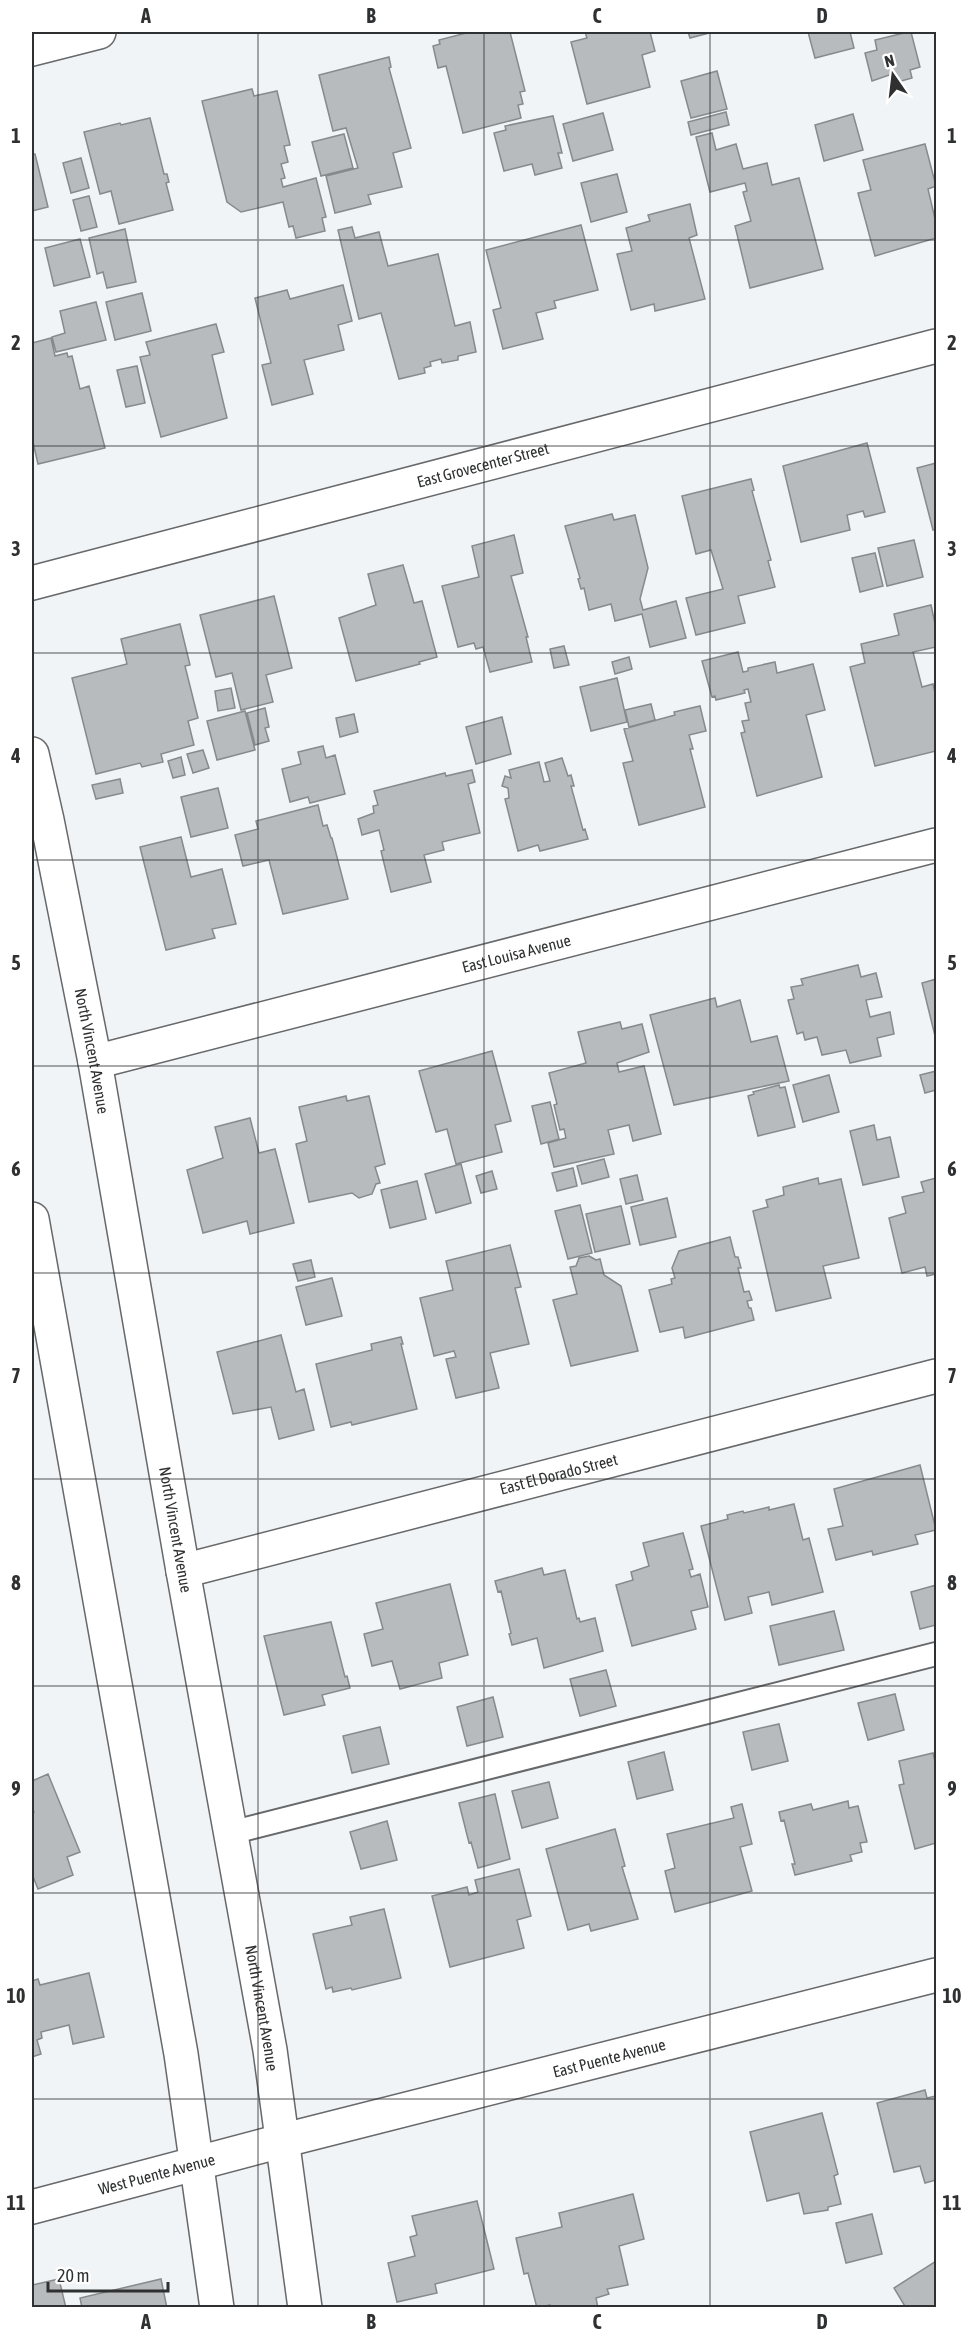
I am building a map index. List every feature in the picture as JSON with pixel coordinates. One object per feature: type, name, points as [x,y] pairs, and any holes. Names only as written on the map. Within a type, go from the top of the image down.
[{"type":"main road","points":[[32,49],[99,32]]},
{"type":"main road","name":"East Grovecenter Street","points":[[32,583],[936,346]]},
{"type":"main road","name":"North Vincent Avenue","points":[[32,754],[95,1062],[183,1571],[270,2050],[305,2307]]},
{"type":"main road","name":"East Louisa Avenue","points":[[95,1062],[936,845]]},
{"type":"main road","points":[[32,1219],[181,2054],[217,2307]]},
{"type":"main road","name":"East El Dorado Street","points":[[183,1571],[936,1376]]},
{"type":"main road","name":"East Puente Avenue","points":[[281,2141],[936,1975]]},
{"type":"main road","name":"West Puente Avenue","points":[[32,2207],[281,2141]]},
{"type":"lane","points":[[230,1833],[936,1654]]},
{"type":"building","points":[[470,32],[510,32],[525,91],[520,92],[523,104],[518,105],[521,118],[463,133],[446,66],[438,68],[433,46],[440,44],[439,40]]},
{"type":"building","points":[[585,32],[650,32],[655,51],[642,55],[650,87],[587,104],[571,42],[587,38]]},
{"type":"building","points":[[688,32],[713,32],[690,38]]},
{"type":"building","points":[[808,32],[850,32],[854,48],[815,58]]},
{"type":"building","points":[[911,32],[920,67],[910,70],[912,78],[894,83],[892,74],[872,81],[865,53],[877,50],[875,40]]},
{"type":"building","points":[[389,57],[391,67],[389,68],[411,148],[393,153],[402,187],[368,195],[371,204],[335,213],[326,176],[358,168],[346,128],[333,131],[319,75]]},
{"type":"building","points":[[717,71],[727,109],[691,118],[681,81]]},
{"type":"building","points":[[252,89],[254,96],[277,91],[290,145],[284,146],[288,162],[281,164],[285,178],[281,179],[283,187],[316,178],[326,217],[322,218],[325,231],[296,238],[293,226],[289,227],[283,202],[241,212],[227,202],[202,101]]},
{"type":"building","points":[[726,112],[729,125],[691,135],[688,122]]},
{"type":"building","points":[[603,113],[613,150],[573,161],[563,124]]},
{"type":"building","points":[[853,114],[863,150],[824,161],[815,125]]},
{"type":"building","points":[[553,116],[562,153],[558,153],[562,168],[535,175],[532,164],[504,171],[494,133],[506,130],[505,126]]},
{"type":"building","points":[[150,118],[164,174],[167,174],[169,182],[166,183],[173,210],[119,224],[111,191],[100,194],[84,132]]},
{"type":"building","points":[[712,133],[716,150],[736,144],[743,169],[767,163],[772,185],[799,178],[823,269],[750,288],[735,226],[751,221],[743,192],[747,191],[745,183],[710,192],[696,137]]},
{"type":"building","points":[[344,134],[353,168],[321,176],[312,142]]},
{"type":"building","points":[[925,144],[936,186],[928,189],[936,223],[936,238],[875,256],[858,193],[871,190],[863,160]]},
{"type":"building","points":[[32,154],[35,154],[48,207],[32,211]]},
{"type":"building","points":[[81,158],[89,188],[71,193],[63,163]]},
{"type":"building","points":[[617,174],[627,212],[591,222],[581,183]]},
{"type":"building","points":[[89,196],[97,227],[81,231],[73,200]]},
{"type":"building","points":[[690,204],[697,235],[689,238],[705,299],[655,311],[654,304],[631,310],[617,254],[632,251],[626,228],[650,221],[648,215]]},
{"type":"building","points":[[581,225],[598,290],[554,301],[556,308],[536,313],[543,339],[503,349],[493,310],[501,308],[486,250]]},
{"type":"building","points":[[352,227],[355,238],[379,232],[388,266],[438,254],[455,326],[470,322],[476,352],[458,356],[458,360],[442,363],[441,359],[430,362],[431,366],[424,368],[425,373],[399,379],[381,313],[359,319],[338,230]]},
{"type":"building","points":[[125,229],[136,282],[107,288],[103,272],[97,274],[89,238]]},
{"type":"building","points":[[80,239],[90,277],[54,286],[45,248]]},
{"type":"building","points":[[343,285],[352,321],[338,325],[344,350],[304,360],[313,394],[272,405],[262,365],[271,363],[255,298],[287,290],[290,299]]},
{"type":"building","points":[[142,293],[151,331],[115,340],[106,302]]},
{"type":"building","points":[[96,302],[106,340],[56,352],[52,337],[65,333],[60,311]]},
{"type":"building","points":[[216,324],[224,352],[212,355],[227,418],[161,437],[140,357],[150,355],[146,342]]},
{"type":"building","points":[[51,338],[55,356],[67,353],[68,357],[72,356],[80,389],[89,386],[105,448],[38,464],[32,438],[32,343]]},
{"type":"building","points":[[137,366],[145,403],[126,407],[117,370]]},
{"type":"building","points":[[867,443],[885,512],[865,517],[863,511],[847,515],[850,530],[801,542],[783,466]]},
{"type":"building","points":[[936,463],[936,529],[933,530],[917,468]]},
{"type":"building","points":[[751,479],[754,490],[752,491],[771,560],[768,561],[775,587],[738,596],[745,623],[696,635],[686,598],[723,589],[711,550],[696,554],[682,496]]},
{"type":"building","points":[[612,514],[614,520],[635,515],[648,568],[640,599],[643,610],[676,601],[686,638],[650,647],[642,614],[615,621],[611,604],[589,610],[584,588],[581,589],[578,579],[580,578],[565,526]]},
{"type":"building","points":[[514,535],[523,573],[511,576],[528,637],[526,637],[532,662],[490,672],[483,647],[476,649],[474,643],[458,647],[442,586],[479,577],[472,546]]},
{"type":"building","points":[[914,540],[923,577],[887,586],[878,548]]},
{"type":"building","points":[[875,553],[883,586],[860,592],[852,558]]},
{"type":"building","points":[[403,565],[414,603],[422,601],[437,657],[419,662],[420,664],[356,681],[339,618],[376,605],[368,574]]},
{"type":"building","points":[[274,596],[292,668],[266,675],[273,702],[241,710],[232,673],[216,677],[200,615]]},
{"type":"building","points":[[931,605],[936,628],[936,647],[913,652],[922,687],[933,684],[936,697],[936,751],[875,766],[850,667],[865,663],[861,644],[899,635],[894,614]]},
{"type":"building","points":[[180,624],[190,665],[185,666],[198,718],[188,721],[194,745],[161,754],[163,762],[142,767],[140,763],[96,774],[72,678],[127,664],[121,639]]},
{"type":"building","points":[[564,646],[569,665],[554,668],[550,649]]},
{"type":"building","points":[[738,652],[743,672],[748,671],[748,668],[775,662],[777,673],[813,664],[825,710],[806,715],[822,777],[757,796],[741,733],[745,732],[742,721],[749,720],[745,703],[751,702],[748,689],[744,690],[745,693],[716,700],[715,696],[712,697],[702,661]]},
{"type":"building","points":[[629,657],[632,669],[615,674],[612,662]]},
{"type":"building","points":[[617,678],[627,722],[591,731],[580,687]]},
{"type":"building","points":[[231,688],[235,708],[218,711],[215,691]]},
{"type":"building","points":[[651,704],[655,720],[629,727],[625,710]]},
{"type":"building","points":[[700,706],[706,731],[689,735],[693,749],[690,749],[705,807],[639,825],[623,763],[633,761],[624,729]]},
{"type":"building","points":[[265,708],[269,727],[265,728],[269,741],[255,745],[247,713]]},
{"type":"building","points":[[245,711],[255,750],[217,760],[207,721]]},
{"type":"building","points":[[354,714],[358,732],[340,737],[336,718]]},
{"type":"building","points":[[502,717],[511,754],[476,764],[466,727]]},
{"type":"building","points":[[323,746],[326,758],[335,755],[345,794],[310,803],[308,797],[290,802],[282,769],[301,764],[298,752]]},
{"type":"building","points":[[203,750],[209,768],[193,773],[187,754]]},
{"type":"building","points":[[181,757],[185,775],[173,778],[168,761]]},
{"type":"building","points":[[562,758],[568,776],[571,775],[574,786],[571,786],[583,830],[585,829],[588,839],[540,851],[538,845],[518,851],[505,799],[509,798],[508,788],[502,786],[505,776],[511,778],[509,770],[539,762],[544,782],[550,781],[545,763]]},
{"type":"building","points":[[472,770],[475,782],[468,784],[480,833],[442,842],[444,850],[424,855],[431,882],[391,892],[381,851],[384,850],[379,830],[362,835],[358,819],[374,813],[373,806],[378,805],[374,791],[445,773],[446,776]]},
{"type":"building","points":[[120,779],[123,793],[96,799],[92,785]]},
{"type":"building","points":[[218,788],[228,828],[191,837],[181,797]]},
{"type":"building","points":[[318,805],[323,826],[327,825],[332,838],[348,899],[283,914],[269,860],[243,866],[235,835],[258,829],[256,821]]},
{"type":"building","points":[[181,837],[191,877],[222,869],[236,924],[212,929],[215,938],[166,950],[140,847]]},
{"type":"building","points":[[858,965],[861,977],[876,973],[882,997],[866,1000],[870,1017],[890,1012],[894,1034],[877,1038],[881,1056],[850,1063],[846,1050],[822,1055],[817,1037],[805,1040],[803,1032],[797,1034],[788,1000],[794,999],[791,987],[803,985],[801,979]]},
{"type":"building","points":[[936,979],[936,1040],[922,983]]},
{"type":"building","points":[[715,998],[717,1007],[740,1000],[751,1042],[777,1036],[789,1081],[674,1105],[650,1015]]},
{"type":"building","points":[[620,1022],[622,1029],[642,1024],[649,1052],[617,1063],[619,1072],[644,1066],[661,1134],[633,1141],[629,1125],[608,1130],[614,1154],[554,1167],[548,1143],[566,1138],[564,1129],[560,1130],[554,1105],[557,1104],[549,1073],[586,1063],[578,1032]]},
{"type":"building","points":[[492,1051],[511,1121],[495,1125],[502,1152],[456,1164],[447,1129],[436,1132],[419,1071]]},
{"type":"building","points":[[936,1071],[936,1090],[925,1093],[920,1075]]},
{"type":"building","points":[[829,1075],[839,1112],[803,1122],[793,1085]]},
{"type":"building","points":[[779,1085],[780,1088],[785,1087],[795,1127],[758,1136],[748,1096],[754,1094],[753,1092]]},
{"type":"building","points":[[346,1096],[347,1101],[369,1096],[385,1164],[375,1167],[380,1183],[376,1184],[372,1194],[359,1198],[352,1193],[309,1202],[296,1144],[307,1141],[299,1107]]},
{"type":"building","points":[[550,1102],[559,1139],[541,1144],[532,1106]]},
{"type":"building","points":[[250,1118],[259,1153],[275,1149],[294,1223],[250,1234],[247,1221],[203,1233],[187,1170],[223,1158],[215,1127]]},
{"type":"building","points":[[874,1125],[877,1140],[890,1137],[899,1177],[863,1185],[850,1131]]},
{"type":"building","points":[[604,1159],[609,1177],[582,1184],[577,1166]]},
{"type":"building","points":[[461,1164],[471,1203],[436,1213],[425,1174]]},
{"type":"building","points":[[573,1168],[577,1186],[557,1191],[552,1173]]},
{"type":"building","points":[[492,1171],[497,1189],[481,1193],[476,1176]]},
{"type":"building","points":[[637,1175],[643,1200],[626,1204],[620,1179]]},
{"type":"building","points":[[818,1178],[819,1184],[841,1179],[859,1258],[823,1266],[831,1298],[776,1311],[753,1211],[768,1207],[766,1200],[784,1195],[783,1187]]},
{"type":"building","points":[[936,1178],[936,1274],[927,1276],[925,1267],[902,1273],[889,1218],[906,1213],[902,1197],[924,1192],[921,1182]]},
{"type":"building","points":[[417,1181],[426,1219],[390,1228],[381,1190]]},
{"type":"building","points":[[667,1198],[676,1237],[640,1245],[631,1207]]},
{"type":"building","points":[[580,1205],[592,1253],[568,1259],[555,1211]]},
{"type":"building","points":[[621,1206],[630,1244],[595,1252],[586,1214]]},
{"type":"building","points":[[730,1237],[735,1257],[738,1257],[741,1268],[738,1268],[744,1292],[749,1291],[752,1300],[747,1301],[754,1320],[685,1338],[683,1327],[660,1332],[649,1290],[672,1284],[671,1279],[675,1278],[672,1268],[679,1251]]},
{"type":"building","points":[[510,1245],[521,1287],[515,1288],[529,1344],[490,1353],[499,1388],[456,1398],[446,1359],[456,1357],[454,1351],[434,1356],[420,1298],[453,1290],[446,1261]]},
{"type":"building","points":[[589,1256],[596,1260],[600,1259],[604,1275],[621,1286],[638,1351],[571,1366],[553,1300],[577,1294],[570,1267],[576,1266],[579,1258]]},
{"type":"building","points":[[311,1260],[315,1277],[298,1281],[293,1264]]},
{"type":"building","points":[[332,1278],[342,1316],[306,1325],[296,1287]]},
{"type":"building","points":[[281,1335],[296,1392],[304,1389],[314,1430],[279,1439],[271,1407],[233,1414],[217,1352]]},
{"type":"building","points":[[401,1337],[417,1409],[352,1425],[351,1422],[331,1427],[316,1364],[372,1350],[371,1344]]},
{"type":"building","points":[[920,1465],[936,1530],[915,1535],[918,1544],[873,1555],[872,1551],[836,1560],[828,1529],[843,1526],[834,1489]]},
{"type":"building","points":[[794,1504],[803,1540],[809,1538],[823,1592],[772,1605],[769,1592],[748,1597],[752,1613],[725,1620],[701,1526],[728,1519],[727,1515],[743,1511],[744,1513],[769,1507],[769,1510]]},
{"type":"building","points":[[683,1533],[693,1569],[689,1570],[691,1577],[700,1574],[708,1607],[691,1611],[696,1629],[632,1646],[616,1585],[633,1580],[631,1572],[649,1566],[643,1543]]},
{"type":"building","points":[[542,1568],[544,1575],[565,1570],[577,1619],[579,1618],[580,1622],[595,1618],[603,1651],[544,1668],[537,1638],[512,1645],[501,1591],[498,1592],[495,1581]]},
{"type":"building","points":[[450,1584],[468,1655],[439,1663],[442,1678],[400,1689],[392,1661],[372,1666],[364,1634],[383,1629],[376,1603]]},
{"type":"building","points":[[936,1585],[936,1625],[920,1629],[911,1592]]},
{"type":"building","points":[[834,1611],[844,1650],[779,1665],[770,1626]]},
{"type":"building","points":[[331,1622],[350,1688],[322,1695],[325,1705],[284,1715],[264,1636]]},
{"type":"building","points":[[606,1670],[616,1706],[580,1716],[570,1679]]},
{"type":"building","points":[[895,1694],[904,1730],[868,1740],[858,1703]]},
{"type":"building","points":[[493,1697],[503,1737],[467,1746],[457,1707]]},
{"type":"building","points":[[779,1724],[788,1761],[752,1770],[743,1732]]},
{"type":"building","points":[[380,1727],[389,1764],[352,1773],[343,1736]]},
{"type":"building","points":[[664,1752],[673,1790],[637,1799],[628,1762]]},
{"type":"building","points":[[933,1753],[936,1766],[936,1843],[915,1849],[899,1785],[904,1784],[899,1761]]},
{"type":"building","points":[[48,1774],[80,1852],[67,1857],[73,1875],[38,1889],[32,1874],[32,1814],[34,1812],[32,1781]]},
{"type":"building","points":[[549,1782],[558,1818],[522,1828],[512,1791]]},
{"type":"building","points":[[495,1794],[510,1859],[478,1868],[459,1803]]},
{"type":"building","points":[[848,1801],[849,1808],[858,1806],[867,1842],[860,1843],[862,1852],[850,1855],[852,1861],[795,1875],[792,1864],[795,1864],[784,1820],[781,1821],[779,1812],[811,1804],[813,1810]]},
{"type":"building","points":[[742,1804],[752,1844],[740,1847],[752,1891],[675,1912],[665,1871],[675,1868],[667,1834],[734,1818],[731,1807]]},
{"type":"building","points":[[387,1821],[397,1860],[361,1869],[350,1832]]},
{"type":"building","points":[[615,1829],[625,1866],[622,1867],[638,1919],[591,1931],[589,1924],[568,1930],[546,1849]]},
{"type":"building","points":[[519,1869],[531,1916],[517,1920],[524,1948],[450,1967],[432,1896],[467,1887],[469,1895],[478,1892],[475,1880]]},
{"type":"building","points":[[384,1909],[401,1978],[352,1990],[351,1988],[333,1992],[332,1987],[326,1989],[313,1934],[352,1925],[350,1917]]},
{"type":"building","points":[[89,1973],[104,2037],[73,2044],[69,2025],[41,2032],[42,2038],[37,2040],[41,2054],[32,2057],[32,1981],[38,1979],[40,1985]]},
{"type":"building","points":[[925,2090],[927,2098],[936,2096],[936,2180],[925,2183],[920,2166],[894,2172],[877,2103]]},
{"type":"building","points":[[822,2113],[838,2174],[834,2176],[841,2204],[828,2207],[828,2210],[804,2214],[799,2193],[767,2201],[750,2132]]},
{"type":"building","points":[[633,2194],[644,2239],[619,2246],[628,2285],[607,2289],[609,2294],[596,2298],[598,2308],[551,2308],[550,2305],[537,2308],[528,2273],[524,2274],[516,2238],[562,2227],[559,2213]]},
{"type":"building","points":[[477,2201],[494,2269],[435,2284],[437,2293],[397,2302],[388,2263],[415,2256],[410,2237],[417,2235],[412,2216]]},
{"type":"building","points":[[872,2214],[882,2254],[846,2263],[836,2223]]},
{"type":"building","points":[[936,2261],[936,2308],[906,2308],[894,2288]]},
{"type":"building","points":[[59,2279],[66,2308],[33,2308],[32,2285]]},
{"type":"building","points":[[161,2279],[167,2308],[82,2308],[80,2298]]}]
